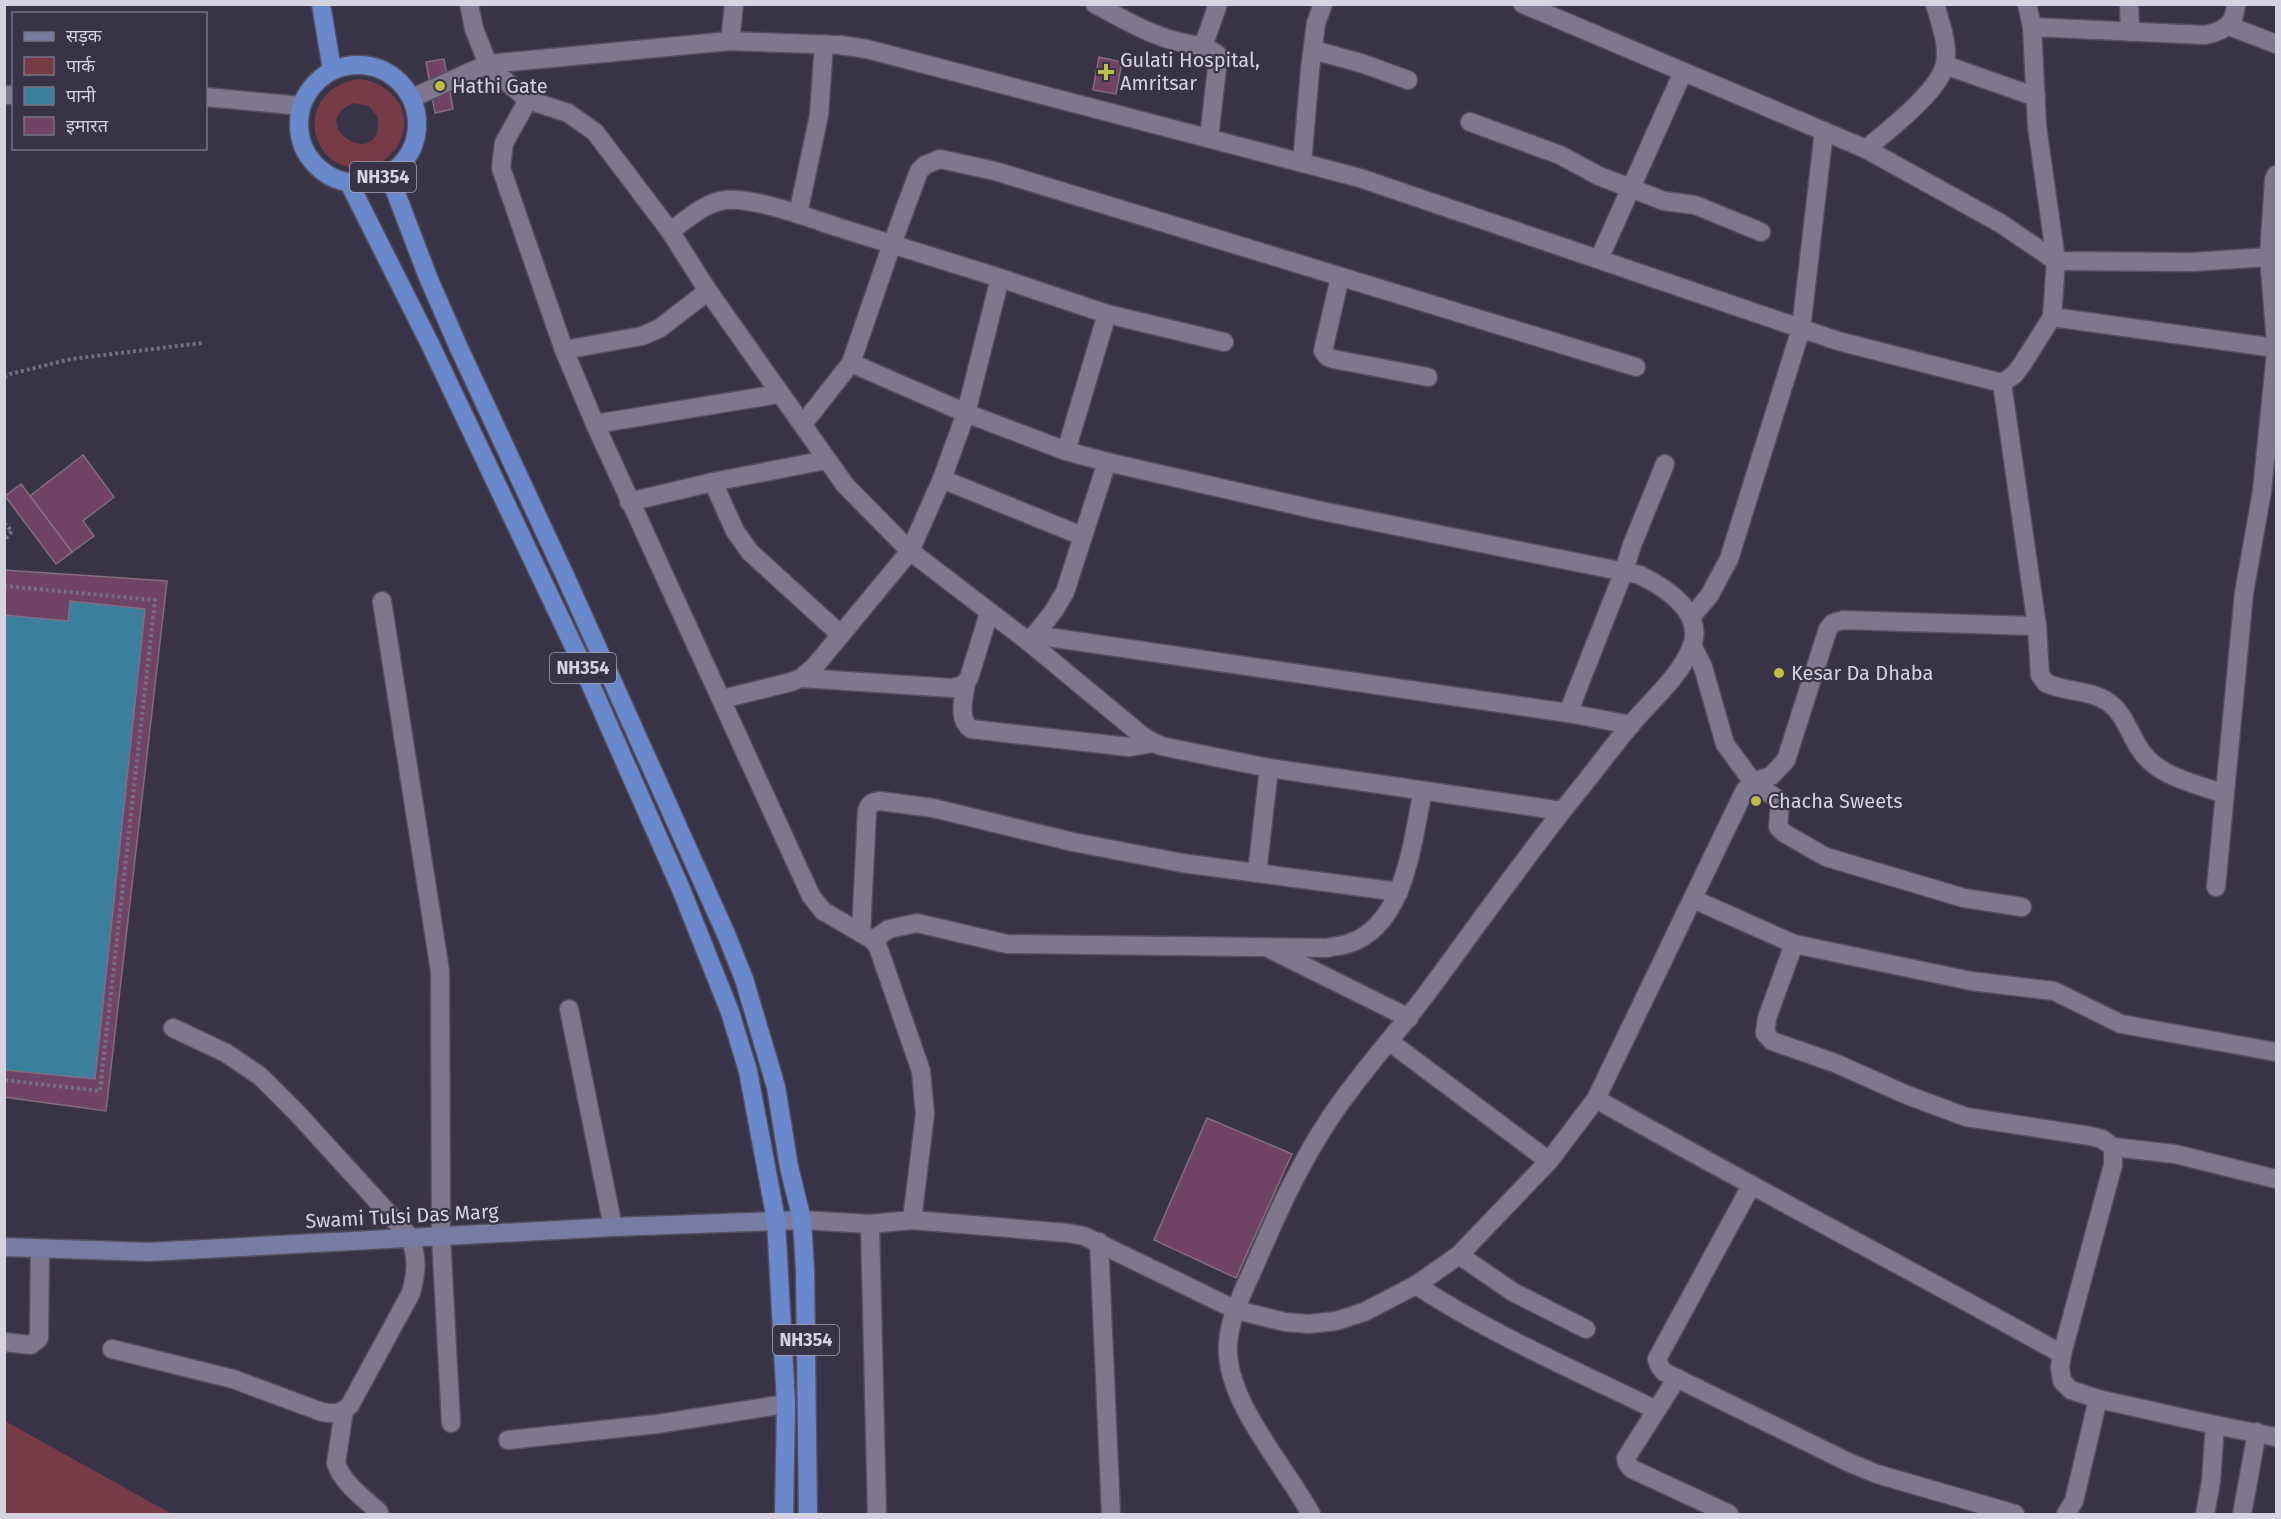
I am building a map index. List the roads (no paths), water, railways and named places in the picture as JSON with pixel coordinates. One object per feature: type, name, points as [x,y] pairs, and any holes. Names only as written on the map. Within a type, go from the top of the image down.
[{"type":"highway","points":[[321,4],[332,70]]},
{"type":"highway","points":[[301,106],[308,92],[319,80],[332,70],[348,65],[378,68],[392,75],[412,98]]},
{"type":"highway","name":"NH354","points":[[301,106],[298,126],[300,136],[314,164],[330,176],[349,183],[370,182],[389,175],[412,149],[417,132],[417,115],[412,98]]},
{"type":"highway","name":"NH354","points":[[389,175],[428,277],[567,580],[744,979],[776,1087],[789,1167],[802,1220],[805,1270],[808,1515]]},
{"type":"highway","name":"NH354","points":[[349,183],[430,344],[574,647],[681,889],[730,1012],[748,1071],[776,1220],[786,1404],[784,1515]]},
{"type":"street","points":[[469,4],[474,30],[488,64],[504,81],[528,100],[568,113],[594,132],[670,231],[708,291],[845,485],[910,551],[989,613],[1032,639],[1131,728],[1161,746],[1269,768],[1562,811]]},
{"type":"street","points":[[730,41],[734,4]]},
{"type":"street","points":[[1095,4],[1158,36],[1178,43],[1205,46],[1217,54],[1209,138]]},
{"type":"street","points":[[1205,46],[1218,4]]},
{"type":"street","points":[[1302,163],[1316,23],[1323,4]]},
{"type":"street","points":[[1523,4],[1866,149],[2000,223],[2056,261],[2192,262],[2270,257]]},
{"type":"street","points":[[1866,149],[1922,100],[1945,65],[1944,36],[1935,4]]},
{"type":"street","points":[[412,98],[488,64],[730,41],[824,44],[867,49],[1360,178],[1838,341],[2002,383],[2014,375],[2052,317],[2056,261],[2037,126],[2032,27],[2027,4]]},
{"type":"street","points":[[2129,4],[2130,32]]},
{"type":"street","points":[[2032,27],[2205,35],[2219,32],[2229,26],[2236,12],[2236,4]]},
{"type":"street","points":[[2229,26],[2277,44]]},
{"type":"street","points":[[798,214],[819,115],[824,44]]},
{"type":"street","points":[[1313,50],[1361,63],[1408,80]]},
{"type":"street","points":[[1945,65],[2036,97]]},
{"type":"street","points":[[1599,260],[1683,72]]},
{"type":"street","points":[[207,97],[301,106]]},
{"type":"street","points":[[528,100],[504,143],[501,168],[564,350],[630,502],[811,896],[823,911],[867,937],[884,961],[921,1071],[924,1091],[925,1114],[912,1220]]},
{"type":"street","points":[[1470,122],[1554,152],[1599,176],[1664,201],[1695,205],[1761,232]]},
{"type":"street","points":[[1692,616],[1709,596],[1729,559],[1801,329],[1824,131]]},
{"type":"street","points":[[803,424],[851,363],[920,171],[925,165],[940,159],[995,171],[1636,367]]},
{"type":"street","points":[[2277,175],[2270,257],[2277,343]]},
{"type":"street","points":[[670,231],[716,202],[728,200],[754,203],[798,214],[1107,314],[1224,342]]},
{"type":"street","points":[[1340,277],[1323,351],[1325,354],[1333,359],[1428,377]]},
{"type":"street","points":[[801,678],[815,666],[910,551],[942,479],[966,413],[1000,278]]},
{"type":"street","points":[[564,350],[642,336],[660,328],[708,291]]},
{"type":"street","points":[[1066,451],[1107,314]]},
{"type":"street","points":[[2052,317],[2277,351],[2262,491],[2244,593],[2216,887]]},
{"type":"street","points":[[851,363],[966,413],[1066,451],[1317,510],[1640,575],[1671,593],[1692,616],[1694,629],[1692,645],[1677,673],[1631,725],[1562,811],[1409,1018],[1345,1097],[1315,1141],[1266,1240],[1236,1310],[1228,1338],[1231,1371],[1245,1408],[1311,1515]]},
{"type":"street","points":[[2002,383],[2037,626],[2040,675],[2046,683],[2107,701],[2119,714],[2141,752],[2149,760],[2181,779],[2224,794]]},
{"type":"street","points":[[595,424],[779,394]]},
{"type":"street","points":[[630,502],[713,482],[826,460]]},
{"type":"street","points":[[1032,639],[1065,592],[1107,462]]},
{"type":"street","points":[[1568,713],[1665,464]]},
{"type":"street","points":[[942,479],[1082,536]]},
{"type":"street","points":[[713,482],[735,531],[750,552],[841,635]]},
{"type":"street","points":[[382,601],[440,971],[441,1236],[451,1423]]},
{"type":"street","points":[[989,613],[966,682],[962,712],[963,721],[971,729],[1129,747],[1154,742]]},
{"type":"street","points":[[802,1220],[870,1224],[912,1220],[1068,1233],[1099,1242],[1236,1310],[1285,1322],[1309,1324],[1336,1321],[1364,1312],[1416,1286],[1459,1255],[1549,1161],[1596,1099],[1745,790],[1753,782],[1771,776],[1786,760],[1828,628],[1833,623],[1843,620],[2037,626]]},
{"type":"street","points":[[1032,639],[1568,713],[1631,725]]},
{"type":"street","points":[[1692,645],[1702,667],[1725,744],[1753,782],[1780,803],[1778,827],[1784,833],[1826,857],[1964,898],[2022,907]]},
{"type":"street","points":[[722,699],[801,678],[952,688],[966,682]]},
{"type":"street","points":[[1257,873],[1269,768]]},
{"type":"street","points":[[867,937],[906,924],[917,923],[1007,944],[1327,948],[1350,943],[1372,929],[1389,911],[1400,892],[1423,791]]},
{"type":"street","points":[[867,937],[867,811],[869,805],[880,801],[933,808],[1095,846],[1182,863],[1400,892]]},
{"type":"street","points":[[1693,899],[1794,944],[1971,981],[2054,992],[2121,1024],[2277,1052]]},
{"type":"street","points":[[1794,944],[1767,1018],[1765,1034],[1772,1041],[1835,1063],[1906,1095],[1966,1117],[2090,1136],[2102,1139],[2113,1147],[2175,1154],[2277,1179]]},
{"type":"street","points":[[1266,946],[1409,1018]]},
{"type":"street","points":[[569,1009],[613,1227]]},
{"type":"street","points":[[112,1349],[233,1379],[322,1412],[336,1414],[344,1411],[350,1405],[411,1293],[416,1274],[416,1258],[411,1238],[297,1113],[260,1076],[226,1053],[173,1028]]},
{"type":"street","points":[[1389,1042],[1549,1161]]},
{"type":"street","points":[[1596,1099],[1751,1186],[1905,1267],[2062,1354]]},
{"type":"street","points":[[2113,1147],[2113,1165],[2062,1354],[2060,1367],[2062,1381],[2071,1390],[2098,1399],[2277,1437]]},
{"type":"street","points":[[1751,1186],[1657,1359],[1664,1372],[1850,1463],[2015,1515]]},
{"type":"street","name":"Swami Tulsi Das Marg","points":[[4,1247],[148,1252],[613,1227],[802,1220]]},
{"type":"street","points":[[870,1224],[877,1515]]},
{"type":"street","points":[[1099,1242],[1112,1515]]},
{"type":"street","points":[[4,1342],[31,1345],[39,1338],[40,1248]]},
{"type":"street","points":[[1459,1255],[1493,1280],[1586,1329]]},
{"type":"street","points":[[1416,1286],[1509,1341],[1656,1410]]},
{"type":"street","points":[[1677,1378],[1626,1458],[1627,1463],[1632,1469],[1729,1515]]},
{"type":"street","points":[[2066,1515],[2074,1501],[2098,1399]]},
{"type":"street","points":[[508,1440],[657,1424],[786,1404]]},
{"type":"street","points":[[344,1411],[336,1463],[343,1477],[379,1512]]},
{"type":"street","points":[[2205,1515],[2210,1487],[2215,1425]]},
{"type":"street","points":[[2242,1515],[2257,1432]]},
{"type":"water","points":[[70,601],[145,609],[95,1079],[5,1070],[4,615]]},
{"type":"place","name":"Gulati Hospital, Amritsar","points":[[1106,72]]},
{"type":"place","name":"Hathi Gate","points":[[440,86]]},
{"type":"place","name":"Kesar Da Dhaba","points":[[1779,673]]},
{"type":"place","name":"Chacha Sweets","points":[[1756,801]]}]
